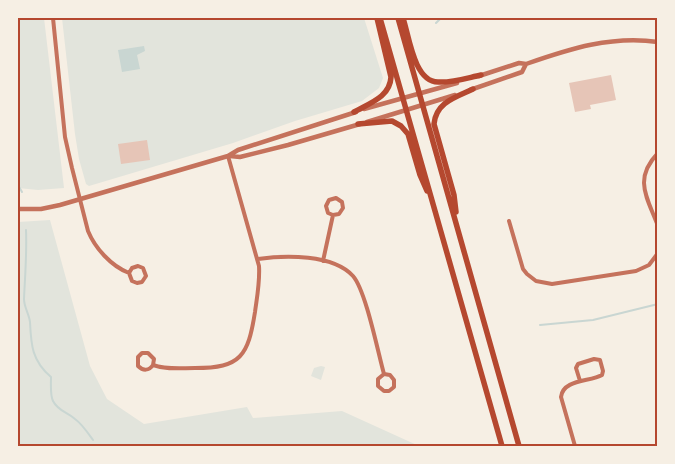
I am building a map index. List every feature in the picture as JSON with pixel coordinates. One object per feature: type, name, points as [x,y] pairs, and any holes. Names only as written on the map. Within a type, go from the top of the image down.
[{"type":"main road","points":[[354,112],[384,96],[390,84],[391,77],[376,18]]},
{"type":"main road","points":[[380,18],[502,446]]},
{"type":"main road","points":[[398,18],[519,446]]},
{"type":"main road","points":[[403,18],[418,67],[424,77],[439,82],[481,76]]},
{"type":"main road","points":[[460,239],[454,195],[434,124],[434,118],[443,103],[473,89]]},
{"type":"main road","points":[[358,124],[392,121],[397,122],[405,130],[420,175],[437,216]]},
{"type":"street","points":[[53,18],[65,137],[88,231],[94,243],[119,268],[129,273],[132,281],[142,282],[146,276],[144,268],[138,266],[132,268],[129,273]]},
{"type":"street","points":[[18,209],[41,208],[80,200],[228,156],[238,150],[354,112],[481,76],[519,63],[526,64],[593,44],[631,39],[658,42]]},
{"type":"street","points":[[228,156],[240,157],[288,145],[424,105],[522,72],[526,64]]},
{"type":"street","points":[[658,153],[648,165],[643,178],[646,193],[658,226]]},
{"type":"street","points":[[154,365],[166,368],[218,368],[233,362],[244,352],[251,336],[260,275],[258,259],[228,156]]},
{"type":"street","points":[[336,198],[342,202],[343,208],[339,214],[333,215],[328,213],[326,206],[329,200],[336,198]]},
{"type":"street","points":[[323,261],[333,215]]},
{"type":"street","points":[[510,221],[523,269],[531,278],[546,284],[636,271],[649,265],[658,253]]},
{"type":"street","points":[[258,259],[286,256],[323,261],[345,270],[357,282],[361,292],[384,374]]},
{"type":"street","points":[[142,353],[148,353],[153,356],[154,365],[148,370],[140,368],[137,363],[138,357],[142,353]]},
{"type":"street","points":[[575,446],[561,393],[566,387],[602,375],[603,371],[600,360],[594,358],[578,364],[576,368],[580,381]]},
{"type":"street","points":[[384,374],[390,375],[394,380],[394,386],[389,391],[384,391],[378,386],[378,379],[384,374]]},
{"type":"shaded area","points":[[18,18],[44,18],[64,188],[38,190],[18,188]]},
{"type":"shaded area","points":[[62,18],[364,18],[383,78],[379,88],[362,101],[295,121],[233,143],[89,186],[86,184],[79,159]]},
{"type":"shaded area","points":[[144,46],[145,51],[137,55],[140,69],[122,72],[118,50]]},
{"type":"shaded area","points":[[50,220],[90,366],[107,399],[144,424],[247,407],[253,418],[342,411],[419,446],[18,446],[18,222]]},
{"type":"shaded area","points":[[325,367],[321,380],[311,376],[314,368]]},
{"type":"building","points":[[611,75],[616,100],[590,105],[591,109],[575,112],[569,83]]},
{"type":"building","points":[[147,140],[150,160],[121,164],[118,144]]},
{"type":"waterway","points":[[436,23],[441,18]]},
{"type":"waterway","points":[[18,185],[22,192]]},
{"type":"waterway","points":[[26,230],[24,299],[29,316],[31,338],[36,359],[51,377],[51,396],[55,404],[78,421],[93,440]]},
{"type":"waterway","points":[[540,325],[593,320],[658,304]]}]
